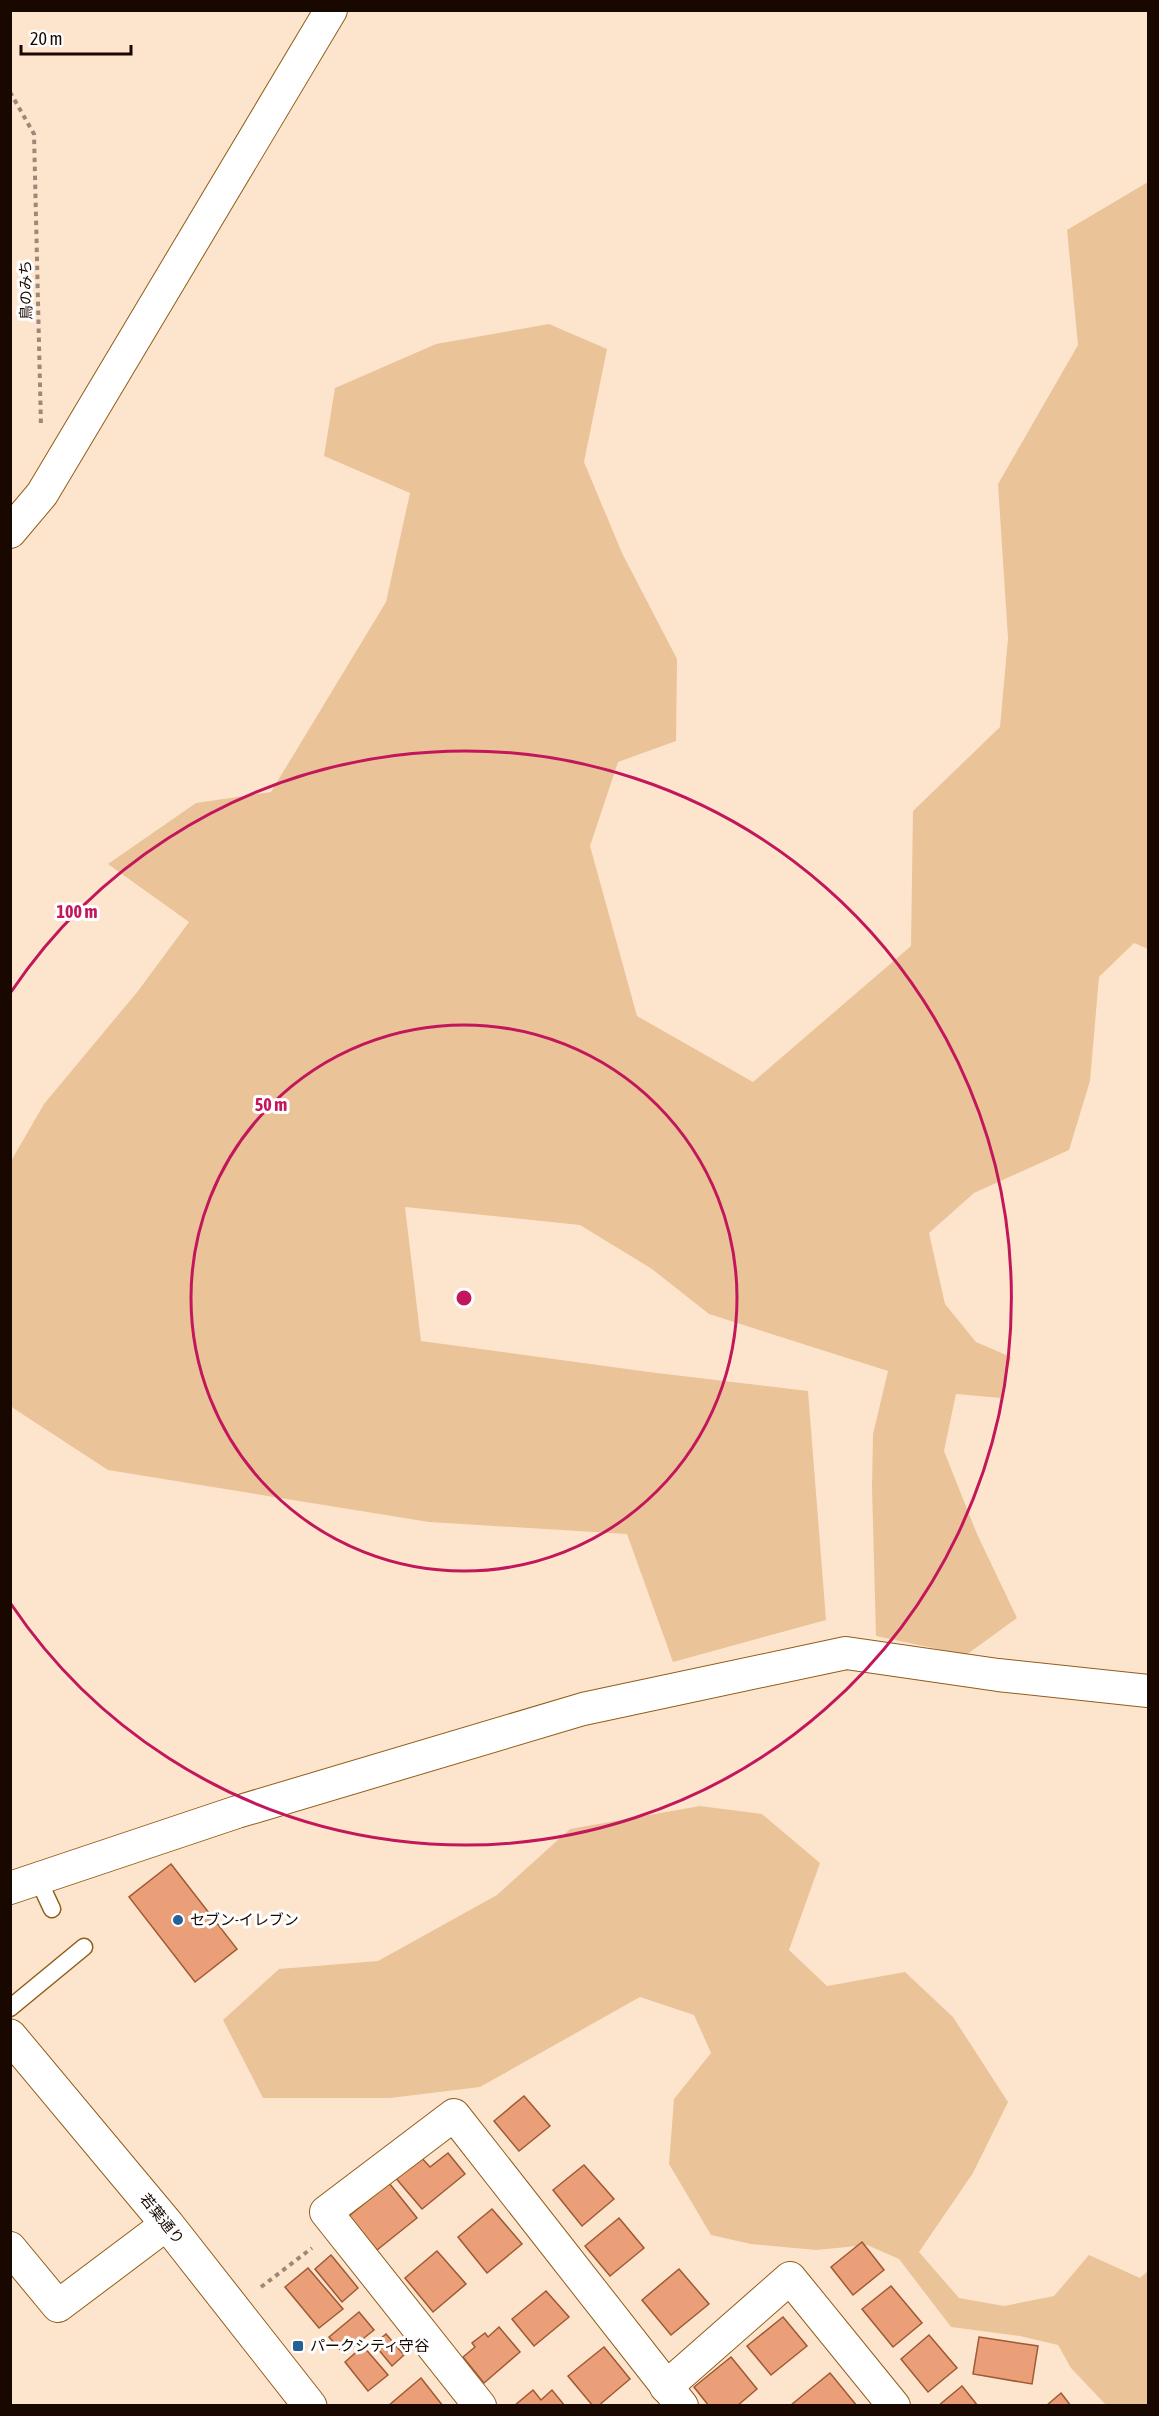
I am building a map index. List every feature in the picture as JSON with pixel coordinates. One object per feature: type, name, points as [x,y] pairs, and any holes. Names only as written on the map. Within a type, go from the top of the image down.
[{"type":"street","points":[[10,532],[42,494],[331,10]]},
{"type":"street","points":[[24,1883],[237,1812],[584,1708],[846,1653],[998,1675],[1149,1691]]},
{"type":"street","name":"若葉通り","points":[[10,2036],[166,2224],[310,2406]]},
{"type":"street","points":[[480,2406],[326,2212],[454,2115],[674,2396],[790,2278],[894,2406]]},
{"type":"street","points":[[10,2248],[58,2306],[166,2224]]},
{"type":"lane","points":[[24,1883],[52,1909]]},
{"type":"lane","points":[[10,2008],[84,1947]]},
{"type":"path","name":"鳥のみち","points":[[10,92],[34,134],[41,434]]},
{"type":"path","points":[[261,2287],[338,2227]]},
{"type":"shaded area","points":[[1148,182],[1148,949],[1134,943],[1099,977],[1090,1081],[1069,1150],[974,1193],[929,1233],[945,1304],[976,1342],[1011,1357],[1001,1398],[956,1394],[944,1451],[977,1534],[1017,1618],[966,1655],[876,1636],[873,1434],[888,1371],[709,1314],[652,1269],[580,1225],[405,1207],[421,1341],[808,1391],[826,1620],[673,1662],[627,1534],[429,1522],[108,1470],[13,1408],[11,1404],[11,1161],[44,1104],[138,991],[189,922],[108,864],[196,803],[271,792],[386,602],[410,493],[324,456],[335,388],[436,344],[549,324],[607,349],[584,462],[622,553],[677,659],[676,741],[618,762],[590,846],[637,1016],[753,1082],[911,946],[913,811],[1000,727],[1008,638],[998,484],[1078,345],[1067,230]]},
{"type":"shaded area","points":[[700,1806],[762,1814],[820,1863],[789,1950],[827,1986],[905,1972],[953,2017],[1008,2102],[973,2173],[919,2252],[959,2298],[1004,2306],[1054,2296],[1089,2255],[1140,2278],[1148,2271],[1148,2405],[1106,2405],[1071,2368],[1058,2345],[1020,2336],[951,2327],[899,2259],[867,2245],[816,2250],[751,2244],[711,2235],[669,2164],[674,2099],[711,2053],[694,2015],[640,1997],[480,2087],[390,2098],[263,2098],[223,2020],[279,1969],[378,1961],[497,1895],[570,1829]]},
{"type":"building","points":[[171,1864],[237,1949],[195,1982],[129,1897]]},
{"type":"building","points":[[524,2096],[550,2126],[519,2151],[494,2121]]},
{"type":"building","points":[[448,2153],[465,2174],[422,2209],[394,2176],[419,2155],[430,2167]]},
{"type":"building","points":[[584,2165],[614,2199],[582,2226],[553,2190]]},
{"type":"building","points":[[389,2183],[417,2218],[377,2250],[349,2216]]},
{"type":"building","points":[[492,2209],[522,2244],[487,2273],[458,2237]]},
{"type":"building","points":[[619,2218],[644,2248],[610,2276],[585,2246]]},
{"type":"building","points":[[862,2242],[884,2270],[853,2295],[831,2267]]},
{"type":"building","points":[[437,2251],[466,2284],[433,2312],[405,2278]]},
{"type":"building","points":[[331,2255],[358,2288],[342,2302],[315,2269]]},
{"type":"building","points":[[308,2268],[343,2309],[319,2328],[285,2287]]},
{"type":"building","points":[[679,2269],[709,2304],[671,2335],[642,2300]]},
{"type":"building","points":[[891,2286],[922,2323],[893,2347],[862,2309]]},
{"type":"building","points":[[546,2291],[569,2317],[534,2346],[512,2319]]},
{"type":"building","points":[[359,2312],[374,2330],[344,2354],[329,2337]]},
{"type":"building","points":[[783,2317],[807,2346],[771,2375],[747,2346]]},
{"type":"building","points":[[499,2327],[520,2352],[484,2383],[463,2357],[475,2347],[472,2343],[485,2333],[488,2337]]},
{"type":"building","points":[[386,2334],[404,2355],[392,2366],[374,2344]]},
{"type":"building","points":[[929,2335],[957,2368],[928,2392],[901,2359]]},
{"type":"building","points":[[979,2337],[1038,2346],[1032,2384],[973,2374]]},
{"type":"building","points":[[363,2346],[388,2375],[368,2391],[345,2362]]},
{"type":"building","points":[[604,2347],[630,2379],[598,2406],[593,2406],[568,2376]]},
{"type":"building","points":[[731,2357],[757,2389],[737,2406],[709,2406],[694,2387]]},
{"type":"building","points":[[830,2373],[857,2406],[791,2405]]},
{"type":"building","points":[[421,2378],[443,2406],[388,2406]]},
{"type":"building","points":[[962,2386],[978,2406],[938,2406]]},
{"type":"building","points":[[533,2390],[541,2400],[552,2390],[565,2406],[514,2406]]},
{"type":"building","points":[[1061,2393],[1071,2406],[1046,2406]]},
{"type":"place","name":"セブン-イレブン","points":[[178,1920]]},
{"type":"place","name":"パークシティ守谷","points":[[298,2346]]}]
